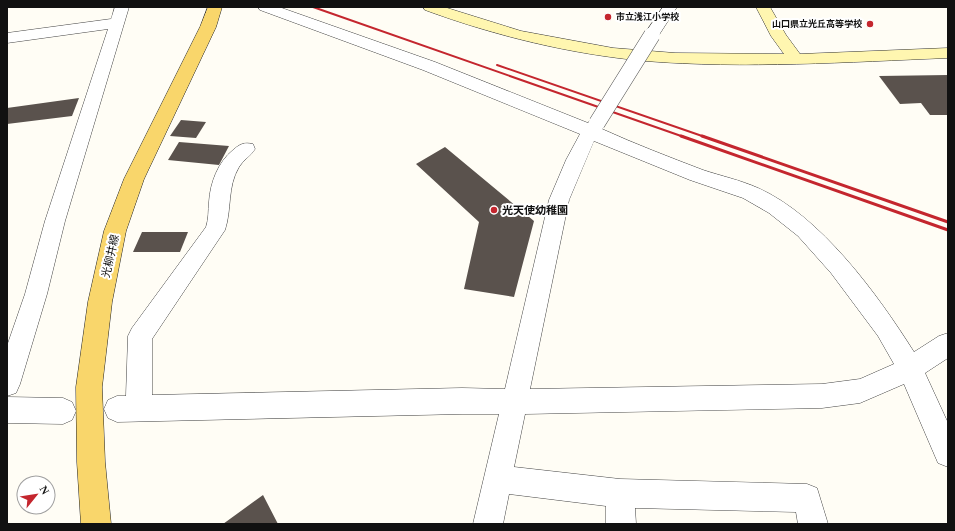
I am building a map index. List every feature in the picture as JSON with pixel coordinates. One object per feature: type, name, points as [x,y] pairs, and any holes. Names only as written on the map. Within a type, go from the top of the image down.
[{"type":"main road","name":"光柳井線","points":[[96,524],[91,462],[89,387],[100,302],[115,231],[134,179],[208,27],[215,7]]},
{"type":"street","points":[[264,7],[429,66],[568,121],[593,127],[697,174],[750,193],[776,207],[805,230],[839,267],[886,328],[910,368],[948,453]]},
{"type":"street","points":[[430,7],[452,16],[530,37],[611,52],[674,58],[740,60],[948,53]]},
{"type":"street","points":[[488,524],[559,200],[576,157],[593,127],[670,7]]},
{"type":"street","points":[[763,7],[779,36],[795,58]]},
{"type":"street","points":[[7,38],[119,15],[97,90],[55,221],[36,294],[7,384]]},
{"type":"street","points":[[246,149],[232,162],[222,183],[219,201],[219,218],[215,230],[140,336],[139,394],[126,408],[454,401],[515,402],[822,396],[858,391],[910,368],[948,344]]},
{"type":"street","points":[[7,410],[63,411]]},
{"type":"street","points":[[498,479],[620,493],[807,498],[813,524]]},
{"type":"street","points":[[620,493],[621,524]]},
{"type":"building","points":[[948,75],[948,115],[930,115],[921,103],[900,104],[879,76]]},
{"type":"building","points":[[79,98],[72,116],[7,124],[7,108]]},
{"type":"building","points":[[181,120],[206,122],[196,138],[170,136]]},
{"type":"building","points":[[179,142],[229,146],[219,165],[168,160]]},
{"type":"building","points":[[445,147],[534,221],[514,297],[464,289],[479,222],[416,164]]},
{"type":"building","points":[[142,232],[188,232],[180,252],[133,252]]},
{"type":"building","points":[[263,495],[278,524],[223,524]]},
{"type":"railway","points":[[313,7],[684,137]]},
{"type":"railway","points":[[497,65],[705,137]]},
{"type":"railway","points":[[681,136],[948,230]]},
{"type":"railway","points":[[702,136],[948,222]]},
{"type":"place","name":"市立浅江小学校","points":[[608,17]]},
{"type":"place","name":"山口県立光丘高等学校","points":[[870,24]]},
{"type":"place","name":"光天使幼稚園","points":[[494,210]]}]
